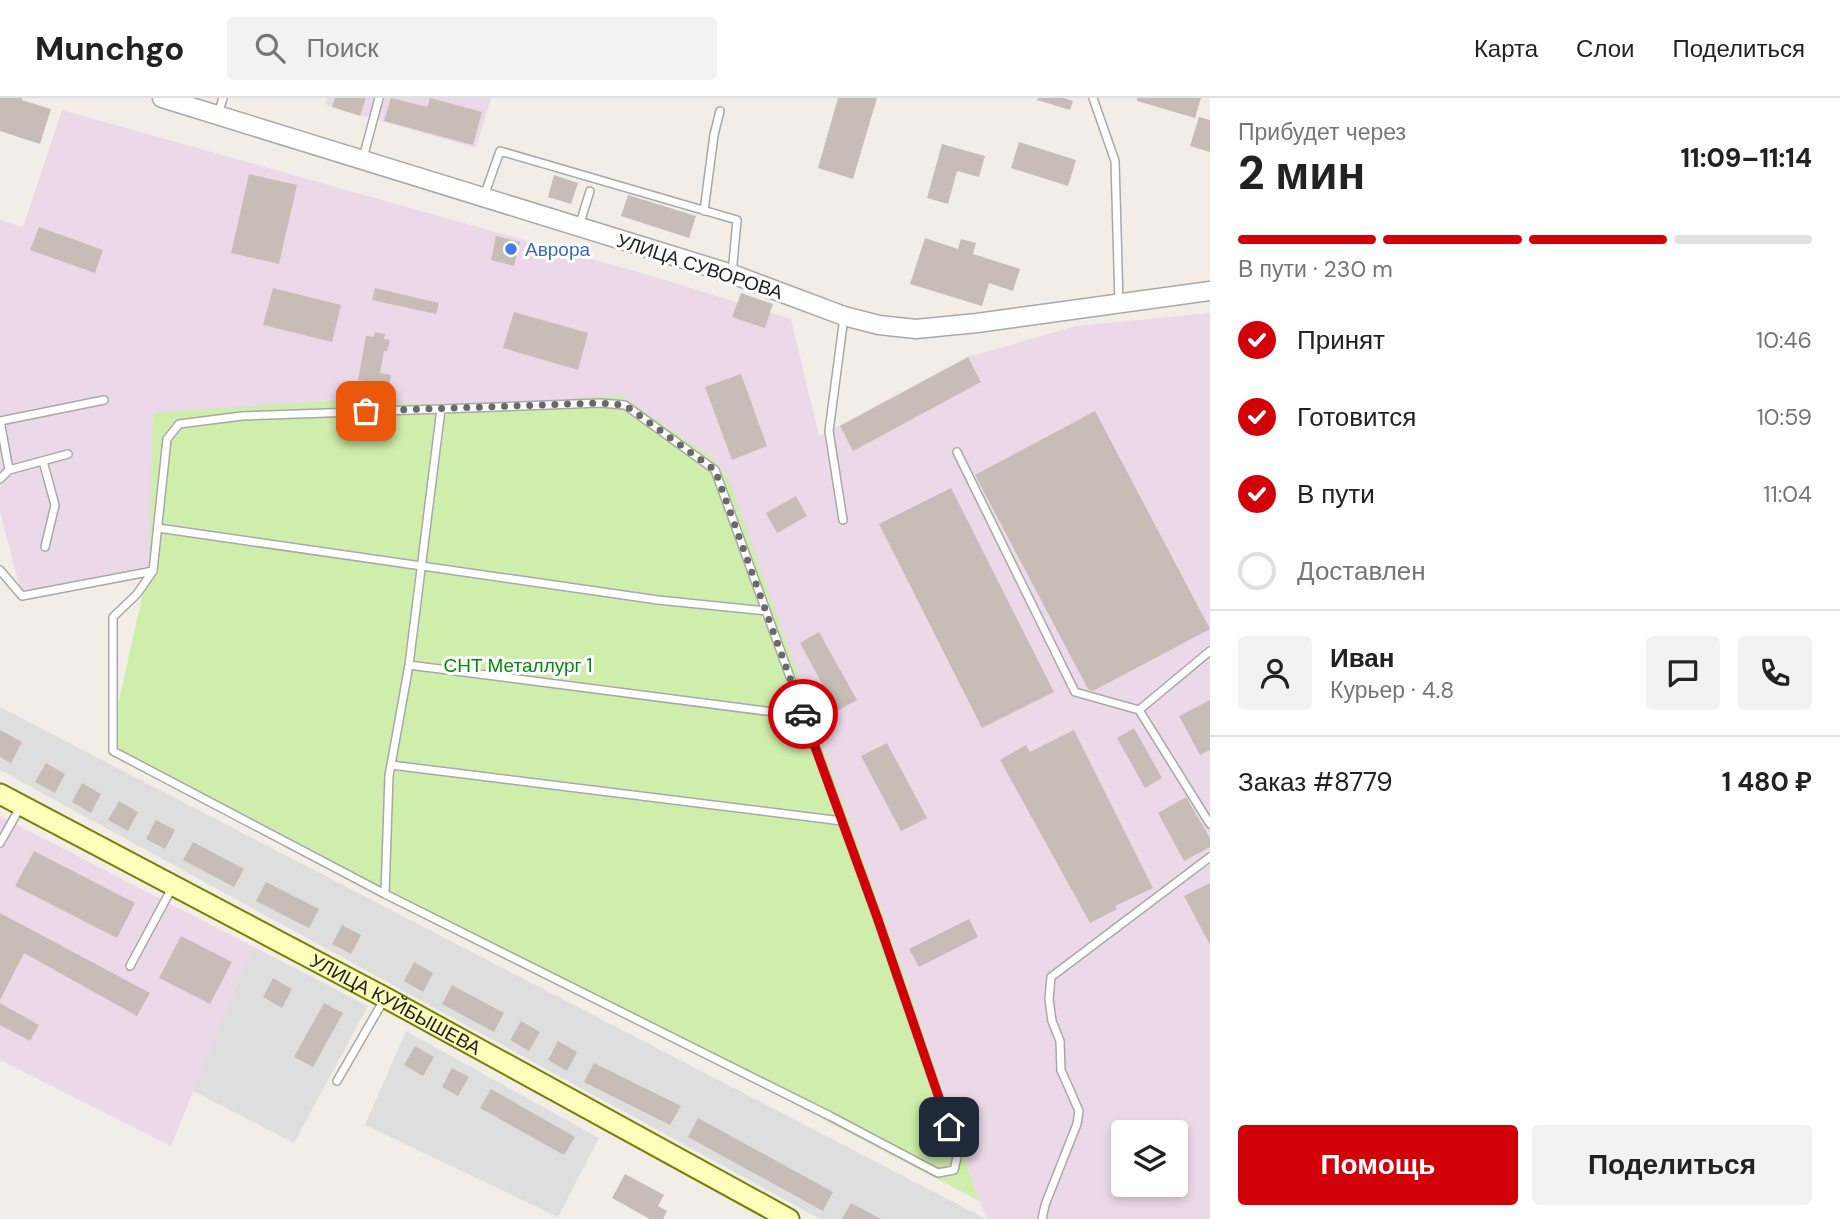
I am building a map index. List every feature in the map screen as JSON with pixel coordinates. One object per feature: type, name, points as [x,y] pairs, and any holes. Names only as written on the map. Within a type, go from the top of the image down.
[{"type":"main road","name":"УЛИЦА КУЙБЫШЕВА","points":[[0,794],[386,998],[789,1219]]},
{"type":"street","name":"УЛИЦА СУВОРОВА","points":[[168,99],[220,106],[363,159],[732,274],[844,316],[879,325],[916,329],[1210,291]]},
{"type":"lane","points":[[363,159],[379,98]]},
{"type":"lane","points":[[1093,98],[1115,162],[1119,303]]},
{"type":"lane","points":[[704,211],[714,135],[720,111]]},
{"type":"lane","points":[[483,197],[500,151],[737,220],[732,274]]},
{"type":"lane","points":[[579,227],[590,191]]},
{"type":"lane","points":[[843,520],[829,431],[844,316]]},
{"type":"lane","points":[[9,470],[1,421],[104,400]]},
{"type":"lane","points":[[600,403],[625,405],[715,470],[958,1153],[954,1170],[939,1173],[385,894],[113,751],[113,617],[137,594],[153,571],[158,528],[167,439],[179,424],[242,415],[600,403]]},
{"type":"lane","points":[[385,894],[391,765],[409,665],[441,409]]},
{"type":"lane","points":[[957,452],[1075,692],[1139,710],[1210,824]]},
{"type":"lane","points":[[0,479],[9,470],[68,454]]},
{"type":"lane","points":[[43,461],[55,505],[45,547]]},
{"type":"lane","points":[[158,528],[658,600],[766,611]]},
{"type":"lane","points":[[0,570],[22,596],[153,571]]},
{"type":"lane","points":[[1139,710],[1210,651]]},
{"type":"lane","points":[[409,665],[804,716]]},
{"type":"lane","points":[[391,765],[842,821]]},
{"type":"lane","points":[[0,843],[21,805]]},
{"type":"lane","points":[[1042,1219],[1077,1124],[1079,1111],[1061,1070],[1060,1041],[1052,1021],[1049,999],[1051,976],[1210,857]]},
{"type":"lane","points":[[130,966],[173,885]]},
{"type":"lane","points":[[337,1082],[386,998]]},
{"type":"shaded area","points":[[327,98],[491,98],[476,148],[332,107],[325,104]]},
{"type":"shaded area","points":[[62,110],[652,276],[791,319],[819,436],[968,357],[1076,326],[1210,313],[1210,1219],[987,1219],[907,982],[766,586],[491,406],[154,413],[149,566],[21,592],[0,512],[0,220],[23,227]]},
{"type":"shaded area","points":[[0,707],[986,1219],[820,1219],[0,770]]},
{"type":"shaded area","points":[[0,816],[252,946],[171,1146],[0,1060]]},
{"type":"shaded area","points":[[252,946],[368,1006],[294,1143],[193,1091]]},
{"type":"shaded area","points":[[406,1031],[599,1138],[558,1217],[365,1125]]},
{"type":"green space","name":"СНТ Металлург 1","points":[[620,395],[711,457],[728,478],[907,982],[979,1201],[109,745],[149,566],[153,413],[328,401],[491,406]]},
{"type":"building","points":[[0,98],[22,98],[51,109],[40,144],[0,131]]},
{"type":"building","points":[[335,98],[366,98],[360,116],[332,107]]},
{"type":"building","points":[[391,98],[427,107],[430,98],[482,112],[473,145],[384,121]]},
{"type":"building","points":[[838,98],[877,98],[853,179],[818,168]]},
{"type":"building","points":[[1064,98],[1073,101],[1070,110],[1037,100]]},
{"type":"building","points":[[1137,98],[1201,98],[1195,118],[1137,101]]},
{"type":"building","points":[[1199,117],[1210,120],[1210,152],[1190,146]]},
{"type":"building","points":[[1019,142],[1076,160],[1068,186],[1011,168]]},
{"type":"building","points":[[942,144],[985,156],[979,177],[957,171],[948,204],[927,198]]},
{"type":"building","points":[[249,174],[297,185],[279,264],[231,253]]},
{"type":"building","points":[[554,175],[578,183],[571,204],[548,197]]},
{"type":"building","points":[[628,195],[696,216],[689,238],[621,216]]},
{"type":"building","points":[[39,227],[103,250],[95,273],[30,250]]},
{"type":"building","points":[[496,236],[520,242],[514,266],[491,260]]},
{"type":"building","points":[[925,238],[958,249],[961,239],[976,243],[973,254],[1020,269],[1013,291],[989,283],[982,306],[910,284]]},
{"type":"building","points":[[273,288],[341,305],[332,342],[263,325]]},
{"type":"building","points":[[375,288],[439,303],[436,314],[372,300]]},
{"type":"building","points":[[741,293],[773,304],[765,328],[732,317]]},
{"type":"building","points":[[514,312],[588,333],[578,370],[503,348]]},
{"type":"building","points":[[375,332],[385,334],[384,339],[390,340],[387,351],[384,351],[380,373],[391,375],[389,385],[358,380],[366,336],[374,337]]},
{"type":"building","points":[[968,357],[981,382],[853,451],[840,426]]},
{"type":"building","points":[[741,374],[767,446],[732,460],[705,387]]},
{"type":"building","points":[[1095,411],[1210,629],[1093,691],[1088,689],[975,475]]},
{"type":"building","points":[[951,488],[1054,692],[982,728],[879,524]]},
{"type":"building","points":[[796,496],[807,516],[777,533],[766,513]]},
{"type":"building","points":[[819,632],[857,700],[837,711],[800,643]]},
{"type":"building","points":[[1210,700],[1210,750],[1200,755],[1179,716]]},
{"type":"building","points":[[1134,728],[1162,778],[1145,788],[1117,738]]},
{"type":"building","points":[[0,730],[22,742],[11,763],[0,757]]},
{"type":"building","points":[[1074,730],[1153,888],[1115,906],[1117,909],[1090,923],[1000,760],[1026,745],[1030,752]]},
{"type":"building","points":[[887,743],[927,818],[901,831],[861,756]]},
{"type":"building","points":[[46,763],[65,774],[55,793],[35,782]]},
{"type":"building","points":[[82,783],[101,794],[91,813],[72,802]]},
{"type":"building","points":[[1186,797],[1210,838],[1210,847],[1184,861],[1158,813]]},
{"type":"building","points":[[119,801],[138,812],[128,831],[108,820]]},
{"type":"building","points":[[156,820],[175,830],[165,849],[146,839]]},
{"type":"building","points":[[193,842],[244,869],[234,887],[183,860]]},
{"type":"building","points":[[34,851],[135,903],[117,938],[15,886]]},
{"type":"building","points":[[266,882],[319,909],[309,928],[256,901]]},
{"type":"building","points":[[1210,883],[1210,945],[1184,896]]},
{"type":"building","points":[[0,913],[150,993],[137,1016],[24,953],[0,1000]]},
{"type":"building","points":[[969,919],[978,937],[919,967],[909,949]]},
{"type":"building","points":[[342,925],[361,935],[351,954],[332,944]]},
{"type":"building","points":[[181,936],[232,962],[210,1004],[159,978]]},
{"type":"building","points":[[414,962],[433,973],[423,992],[404,981]]},
{"type":"building","points":[[273,978],[292,989],[282,1008],[263,997]]},
{"type":"building","points":[[452,985],[504,1013],[494,1032],[442,1004]]},
{"type":"building","points":[[0,1003],[39,1025],[30,1041],[0,1025]]},
{"type":"building","points":[[324,1003],[343,1013],[313,1067],[294,1057]]},
{"type":"building","points":[[521,1021],[540,1032],[529,1051],[510,1040]]},
{"type":"building","points":[[558,1041],[577,1052],[567,1071],[548,1060]]},
{"type":"building","points":[[415,1046],[434,1057],[423,1076],[404,1065]]},
{"type":"building","points":[[594,1063],[681,1106],[670,1125],[584,1082]]},
{"type":"building","points":[[452,1068],[469,1077],[458,1096],[442,1087]]},
{"type":"building","points":[[491,1089],[575,1137],[564,1155],[480,1108]]},
{"type":"building","points":[[698,1118],[833,1192],[823,1211],[688,1137]]},
{"type":"building","points":[[625,1174],[664,1195],[658,1206],[667,1211],[663,1219],[650,1219],[612,1198]]},
{"type":"building","points":[[851,1203],[881,1219],[842,1219]]},
{"type":"way so far","points":[[366,411],[600,403],[625,405],[715,470],[803,714]]},
{"type":"place","name":"Аврора","points":[[511,249]]},
{"type":"route","points":[[803,714],[877,917],[949,1127]]}]
